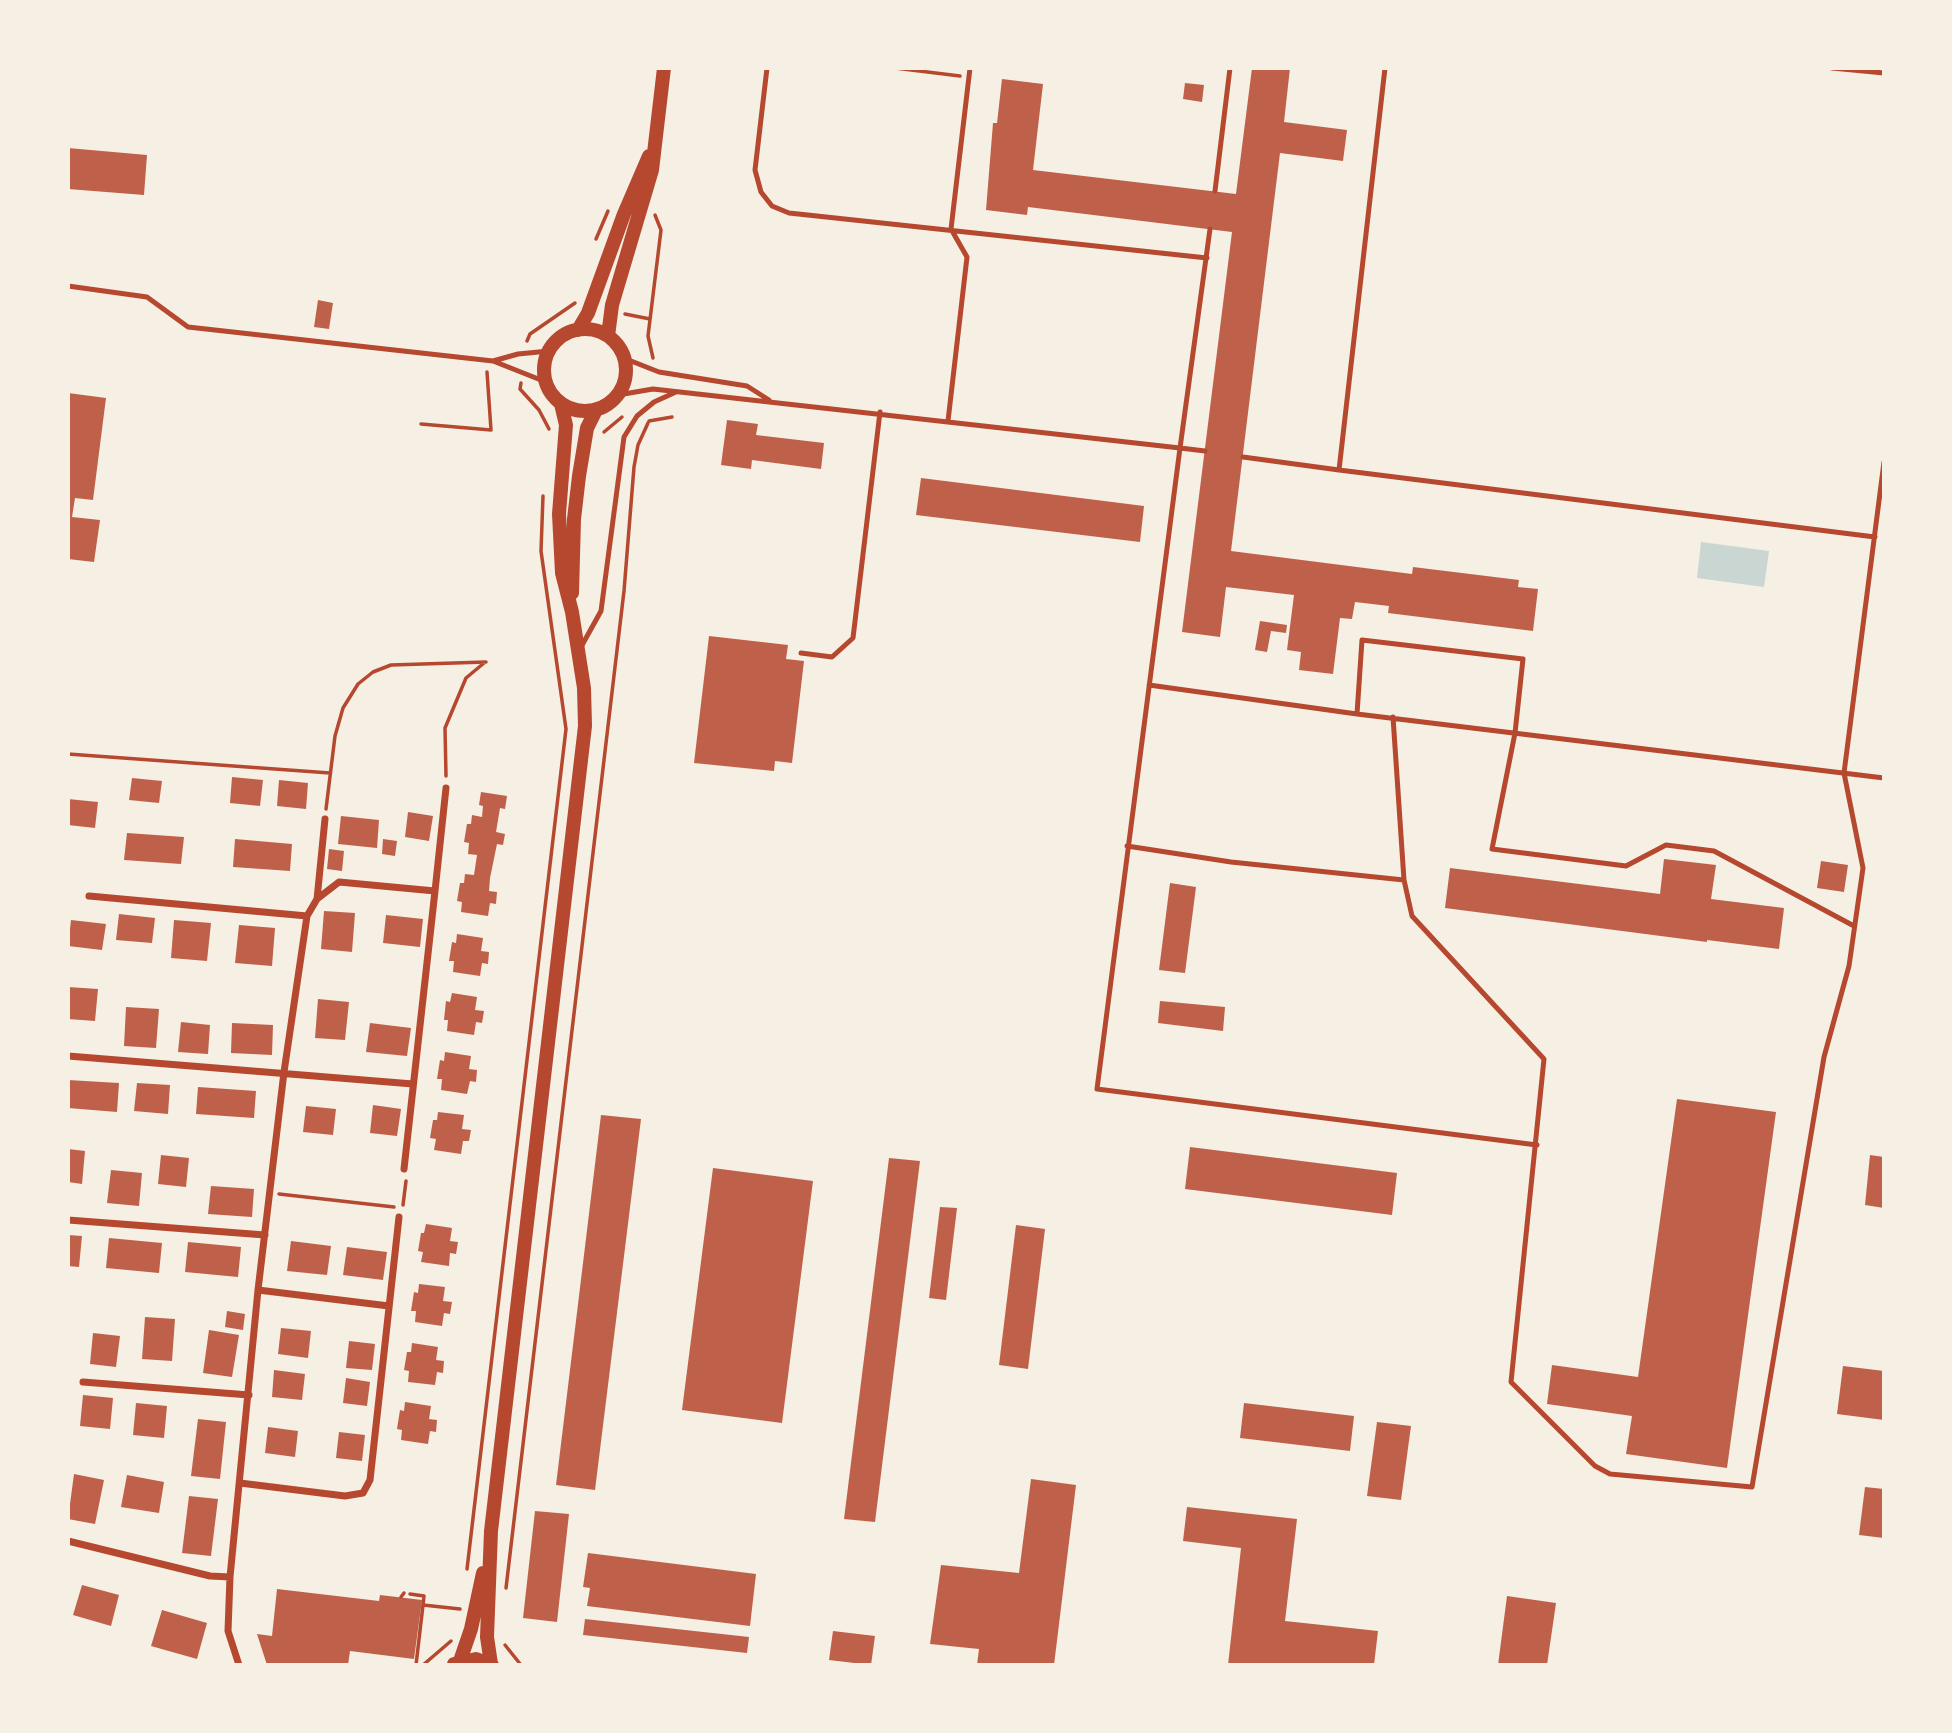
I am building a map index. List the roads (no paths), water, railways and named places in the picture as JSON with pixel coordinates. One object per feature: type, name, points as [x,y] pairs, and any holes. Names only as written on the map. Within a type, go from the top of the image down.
[{"type":"main road","points":[[608,336],[615,294],[652,170],[652,149],[664,68]]},
{"type":"main road","points":[[578,330],[588,313],[624,214],[652,149]]},
{"type":"main road","points":[[492,1665],[487,1637],[491,1531],[585,726],[572,612],[562,573],[559,514],[566,437],[561,404],[546,382],[544,369],[549,351],[561,337],[578,330],[597,331],[608,336],[626,359],[626,378],[618,395],[610,404],[596,410],[580,411],[561,404]]},
{"type":"main road","points":[[572,612],[576,497],[587,428],[596,410]]},
{"type":"main road","points":[[456,1663],[471,1629],[491,1531]]},
{"type":"main road","points":[[456,1663],[476,1659],[492,1665]]},
{"type":"street","points":[[404,1169],[446,788]]},
{"type":"street","points":[[317,899],[326,819]]},
{"type":"street","points":[[239,1665],[228,1631],[230,1577],[258,1290],[284,1072],[307,916],[317,899],[339,882],[435,891]]},
{"type":"street","points":[[89,895],[307,916]]},
{"type":"street","points":[[68,1056],[413,1084]]},
{"type":"street","points":[[240,1483],[345,1496],[363,1493],[370,1480],[399,1217]]},
{"type":"street","points":[[68,1220],[265,1235]]},
{"type":"street","points":[[258,1290],[389,1306]]},
{"type":"street","points":[[83,1382],[249,1395]]},
{"type":"street","points":[[68,1541],[210,1576],[230,1577]]},
{"type":"lane","points":[[767,68],[755,170],[761,192],[772,206],[789,214],[1206,258]]},
{"type":"lane","points":[[948,421],[967,257],[951,229],[970,68]]},
{"type":"lane","points":[[1215,191],[1230,68]]},
{"type":"lane","points":[[1339,470],[1385,68]]},
{"type":"lane","points":[[1832,68],[1884,73]]},
{"type":"lane","points":[[1210,229],[1097,1089],[1537,1145]]},
{"type":"lane","points":[[68,286],[147,296],[188,327],[493,361],[546,382]]},
{"type":"lane","points":[[493,361],[518,354],[549,351]]},
{"type":"lane","points":[[626,359],[659,372],[747,386],[771,402]]},
{"type":"lane","points":[[618,395],[641,388],[880,412],[1205,452]]},
{"type":"lane","points":[[577,652],[601,611],[624,437],[643,411],[677,392]]},
{"type":"lane","points":[[801,653],[832,657],[853,638],[880,412]]},
{"type":"lane","points":[[1242,457],[1874,537]]},
{"type":"lane","points":[[1393,717],[1404,880],[1412,916],[1544,1059],[1511,1382],[1595,1466],[1610,1474],[1752,1487],[1824,1057],[1849,965],[1863,867],[1844,773],[1884,462]]},
{"type":"lane","points":[[1357,714],[1362,640],[1523,659],[1515,733],[1492,849],[1626,866],[1666,845],[1714,851],[1854,926]]},
{"type":"lane","points":[[1149,685],[1357,714],[1884,778]]},
{"type":"lane","points":[[1127,846],[1231,862],[1404,880]]}]
